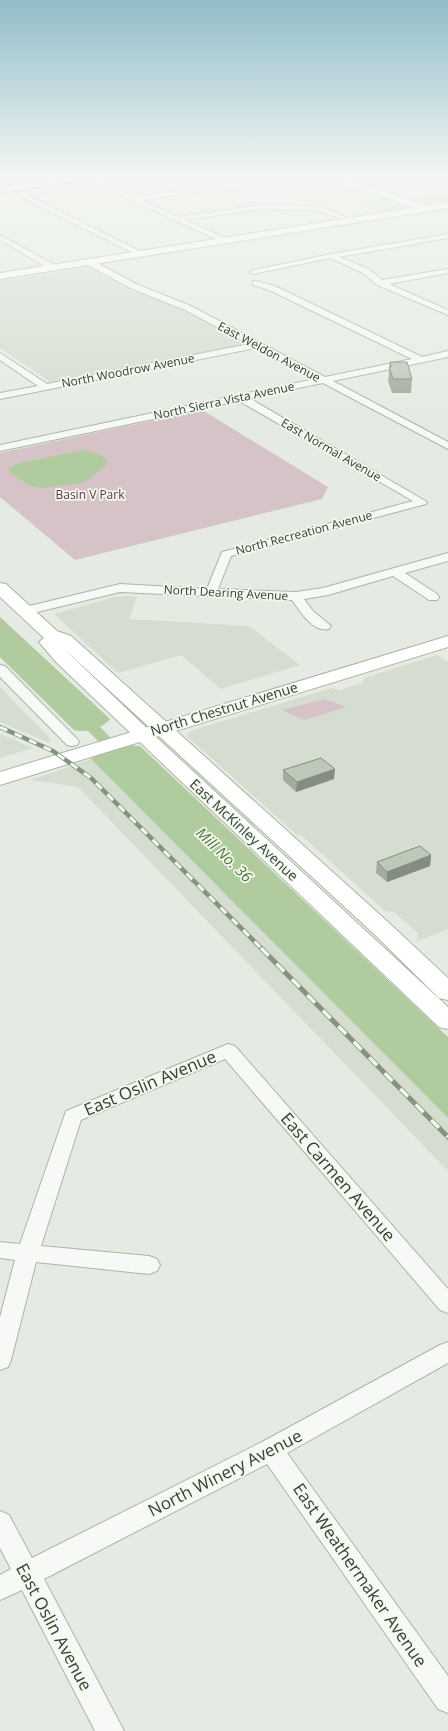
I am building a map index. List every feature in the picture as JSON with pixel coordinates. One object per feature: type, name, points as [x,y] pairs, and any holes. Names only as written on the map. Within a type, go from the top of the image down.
[{"type":"main road","points":[[0,276],[115,258]]},
{"type":"main road","name":"East McKinley Avenue","points":[[0,588],[51,635],[65,640],[136,729],[448,1021]]},
{"type":"main road","name":"North Chestnut Avenue","points":[[0,764],[338,675],[443,634]]},
{"type":"main road","name":"North Chestnut Avenue","points":[[136,729],[443,634]]},
{"type":"main road","name":"East McKinley Avenue","points":[[136,729],[380,927],[448,992]]},
{"type":"main road","points":[[54,761],[86,742]]},
{"type":"main road","name":"North Chestnut Avenue","points":[[0,779],[54,761],[86,742]]},
{"type":"main road","points":[[227,814],[272,843],[360,922],[373,928],[380,927]]},
{"type":"street","points":[[36,258],[54,268]]},
{"type":"street","points":[[254,272],[275,269],[302,261],[321,258]]},
{"type":"street","points":[[335,258],[366,271],[380,283],[448,312]]},
{"type":"street","name":"East Weldon Avenue","points":[[89,262],[132,286],[188,308],[448,446]]},
{"type":"street","points":[[380,283],[448,271]]},
{"type":"street","points":[[256,283],[272,288],[422,360]]},
{"type":"street","name":"North Woodrow Avenue","points":[[0,396],[256,345]]},
{"type":"street","name":"North Sierra Vista Avenue","points":[[0,448],[448,354]]},
{"type":"street","points":[[0,356],[46,387]]},
{"type":"street","name":"East Normal Avenue","points":[[240,398],[422,502]]},
{"type":"street","name":"North Recreation Avenue","points":[[211,593],[226,554],[422,502]]},
{"type":"street","name":"North Dearing Avenue","points":[[25,611],[120,588],[296,596],[324,592],[448,557]]},
{"type":"street","points":[[395,572],[433,597]]},
{"type":"street","points":[[296,596],[308,614],[325,626]]},
{"type":"street","points":[[0,669],[86,742]]},
{"type":"street","name":"East Oslin Avenue","points":[[0,1360],[28,1253],[73,1116],[228,1050]]},
{"type":"street","name":"East Carmen Avenue","points":[[228,1050],[448,1304]]},
{"type":"street","points":[[0,1250],[149,1265]]},
{"type":"street","name":"North Winery Avenue","points":[[0,1588],[271,1450],[448,1352]]},
{"type":"street","name":"East Weathermaker Avenue","points":[[271,1450],[448,1699]]},
{"type":"street","name":"East Oslin Avenue","points":[[0,1523],[110,1731]]},
{"type":"shaded area","points":[[88,267],[125,288],[178,308],[243,343],[242,345],[50,382],[0,348],[0,281]]},
{"type":"shaded area","points":[[115,597],[137,597],[129,619],[249,626],[300,665],[221,689],[181,655],[118,673],[54,614]]},
{"type":"shaded area","points":[[437,655],[448,662],[448,929],[416,942],[418,933],[394,912],[385,911],[301,835],[298,836],[187,736],[190,731],[332,688],[340,690],[364,682],[364,678]]},
{"type":"shaded area","points":[[0,687],[50,738],[50,743],[0,722]]},
{"type":"shaded area","points":[[0,734],[13,739],[33,748],[0,758]]},
{"type":"shaded area","points":[[91,759],[448,1118],[448,1171],[78,787],[31,780]]},
{"type":"green space","name":"Basin V Park","points":[[202,410],[328,487],[322,499],[75,560],[0,497],[0,453]]},
{"type":"green space","points":[[324,699],[346,707],[305,720],[282,710]]},
{"type":"water","points":[[83,450],[100,455],[107,460],[107,464],[89,479],[81,483],[42,488],[30,486],[9,472],[10,468],[20,463]]},
{"type":"water","points":[[0,617],[110,719],[98,728],[84,731],[74,730],[0,657]]},
{"type":"water","points":[[126,745],[140,746],[448,1037],[448,1118],[91,759],[102,753]]},
{"type":"building","points":[[390,362],[407,362],[412,379],[393,379],[389,367],[391,367]]},
{"type":"building","points":[[321,758],[335,769],[297,782],[283,770]]},
{"type":"building","points":[[420,846],[431,855],[387,872],[377,862]]},
{"type":"waterway","name":"Mill No. 36","points":[[79,714],[120,755]]},
{"type":"railway","points":[[0,727],[53,751],[91,778],[261,948]]},
{"type":"railway","points":[[261,948],[448,1137]]}]
